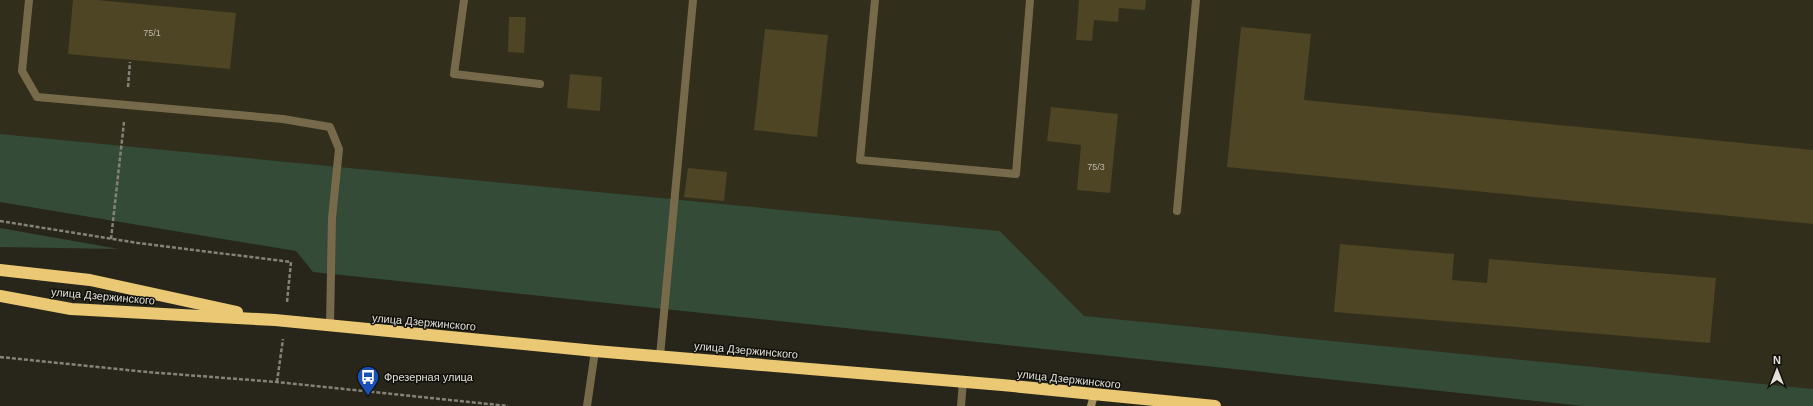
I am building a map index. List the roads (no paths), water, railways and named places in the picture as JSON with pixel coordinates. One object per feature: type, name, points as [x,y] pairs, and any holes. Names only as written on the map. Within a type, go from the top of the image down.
[{"type":"highway","name":"улица Дзержинского","points":[[0,270],[90,280],[280,321]]},
{"type":"highway","name":"улица Дзержинского","points":[[0,296],[71,309],[280,321],[595,351],[963,381],[1092,400],[1215,406]]},
{"type":"street","points":[[29,0],[22,71],[37,97],[283,119],[330,127],[340,149],[332,218],[330,326]]},
{"type":"street","points":[[464,0],[454,74],[540,84]]},
{"type":"street","points":[[660,356],[693,0]]},
{"type":"street","points":[[875,0],[860,160],[1016,174],[1030,0]]},
{"type":"street","points":[[1177,211],[1196,0]]},
{"type":"street","points":[[587,406],[595,351]]},
{"type":"street","points":[[961,406],[963,381]]},
{"type":"place","name":"Фрезерная улица","points":[[368,396]]}]
